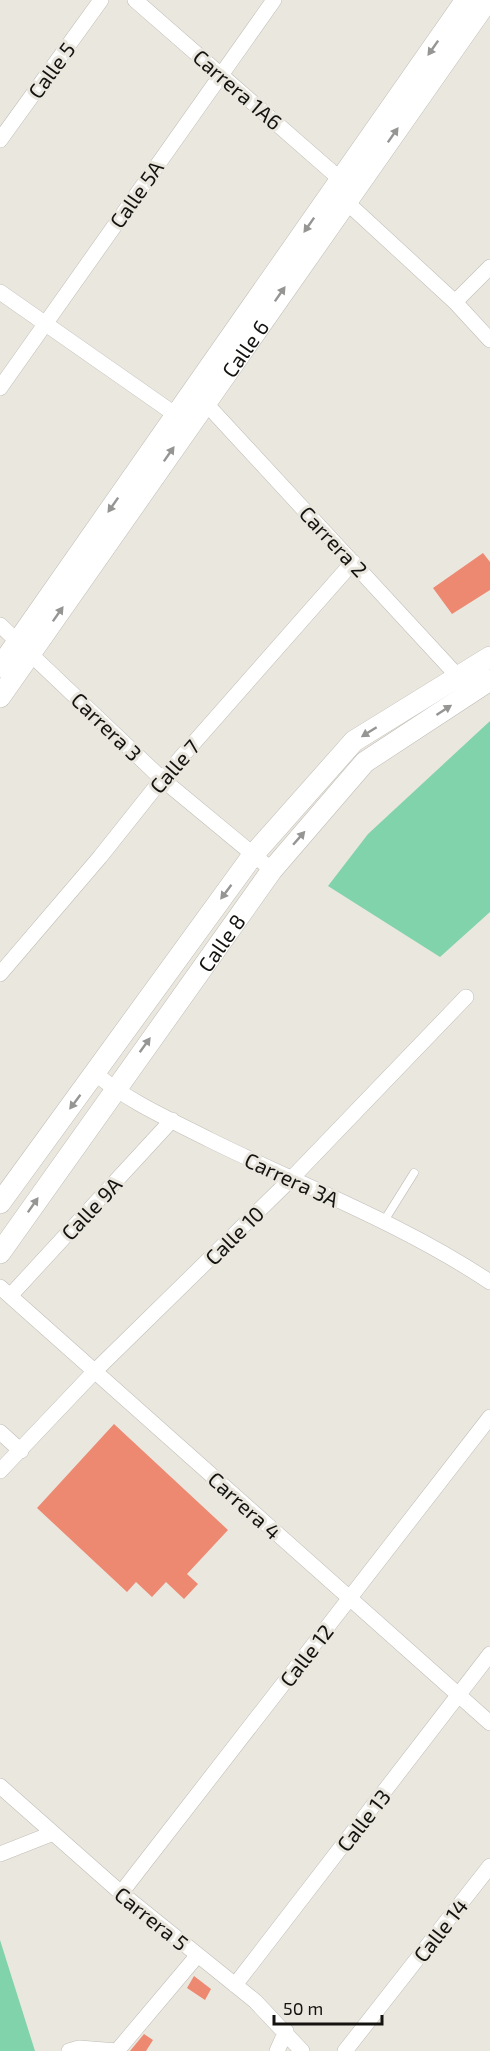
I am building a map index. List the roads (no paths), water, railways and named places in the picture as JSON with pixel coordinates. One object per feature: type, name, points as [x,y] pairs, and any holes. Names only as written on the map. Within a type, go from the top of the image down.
[{"type":"street","name":"Calle 5","points":[[0,140],[101,0]]},
{"type":"street","name":"Carrera 1A6","points":[[135,0],[222,74],[455,302],[490,340]]},
{"type":"street","name":"Calle 5A","points":[[0,388],[274,0]]},
{"type":"street","name":"Calle 6","points":[[0,667],[25,646],[200,397],[466,0]]},
{"type":"street","name":"Calle 6","points":[[339,190],[488,0]]},
{"type":"street","points":[[455,302],[490,267]]},
{"type":"street","points":[[0,292],[176,416]]},
{"type":"street","name":"Calle 6","points":[[0,697],[25,646],[176,416],[200,397]]},
{"type":"street","name":"Carrera 2","points":[[200,397],[472,692]]},
{"type":"street","name":"Calle 7","points":[[0,974],[100,857],[162,779],[353,562]]},
{"type":"street","name":"Carrera 3","points":[[0,625],[25,646],[162,779],[272,870]]},
{"type":"street","name":"Calle 8","points":[[0,1203],[253,855],[354,741],[490,657]]},
{"type":"street","name":"Calle 8","points":[[0,1253],[114,1089],[272,870],[365,762],[490,680]]},
{"type":"street","name":"Calle 10","points":[[0,1471],[95,1371],[290,1180],[466,997]]},
{"type":"street","name":"Carrera 3A","points":[[96,1074],[114,1089],[172,1120],[290,1180],[384,1221],[490,1282]]},
{"type":"street","name":"Calle 9A","points":[[5,1291],[172,1120]]},
{"type":"street","name":"Carrera 4","points":[[5,1291],[490,1723]]},
{"type":"street","name":"Calle 12","points":[[121,1893],[490,1417]]},
{"type":"street","points":[[0,1432],[21,1450]]},
{"type":"street","name":"Calle 13","points":[[235,1985],[490,1654]]},
{"type":"street","name":"Carrera 5","points":[[0,1786],[51,1834],[235,1985],[286,2031],[302,2051]]},
{"type":"street","points":[[0,1854],[51,1834]]},
{"type":"street","name":"Calle 14","points":[[345,2051],[490,1866]]},
{"type":"street","points":[[69,2051],[79,2048],[117,2051],[197,1956]]},
{"type":"street","points":[[277,2051],[286,2031]]},
{"type":"lane","points":[[384,1221],[414,1173]]}]
